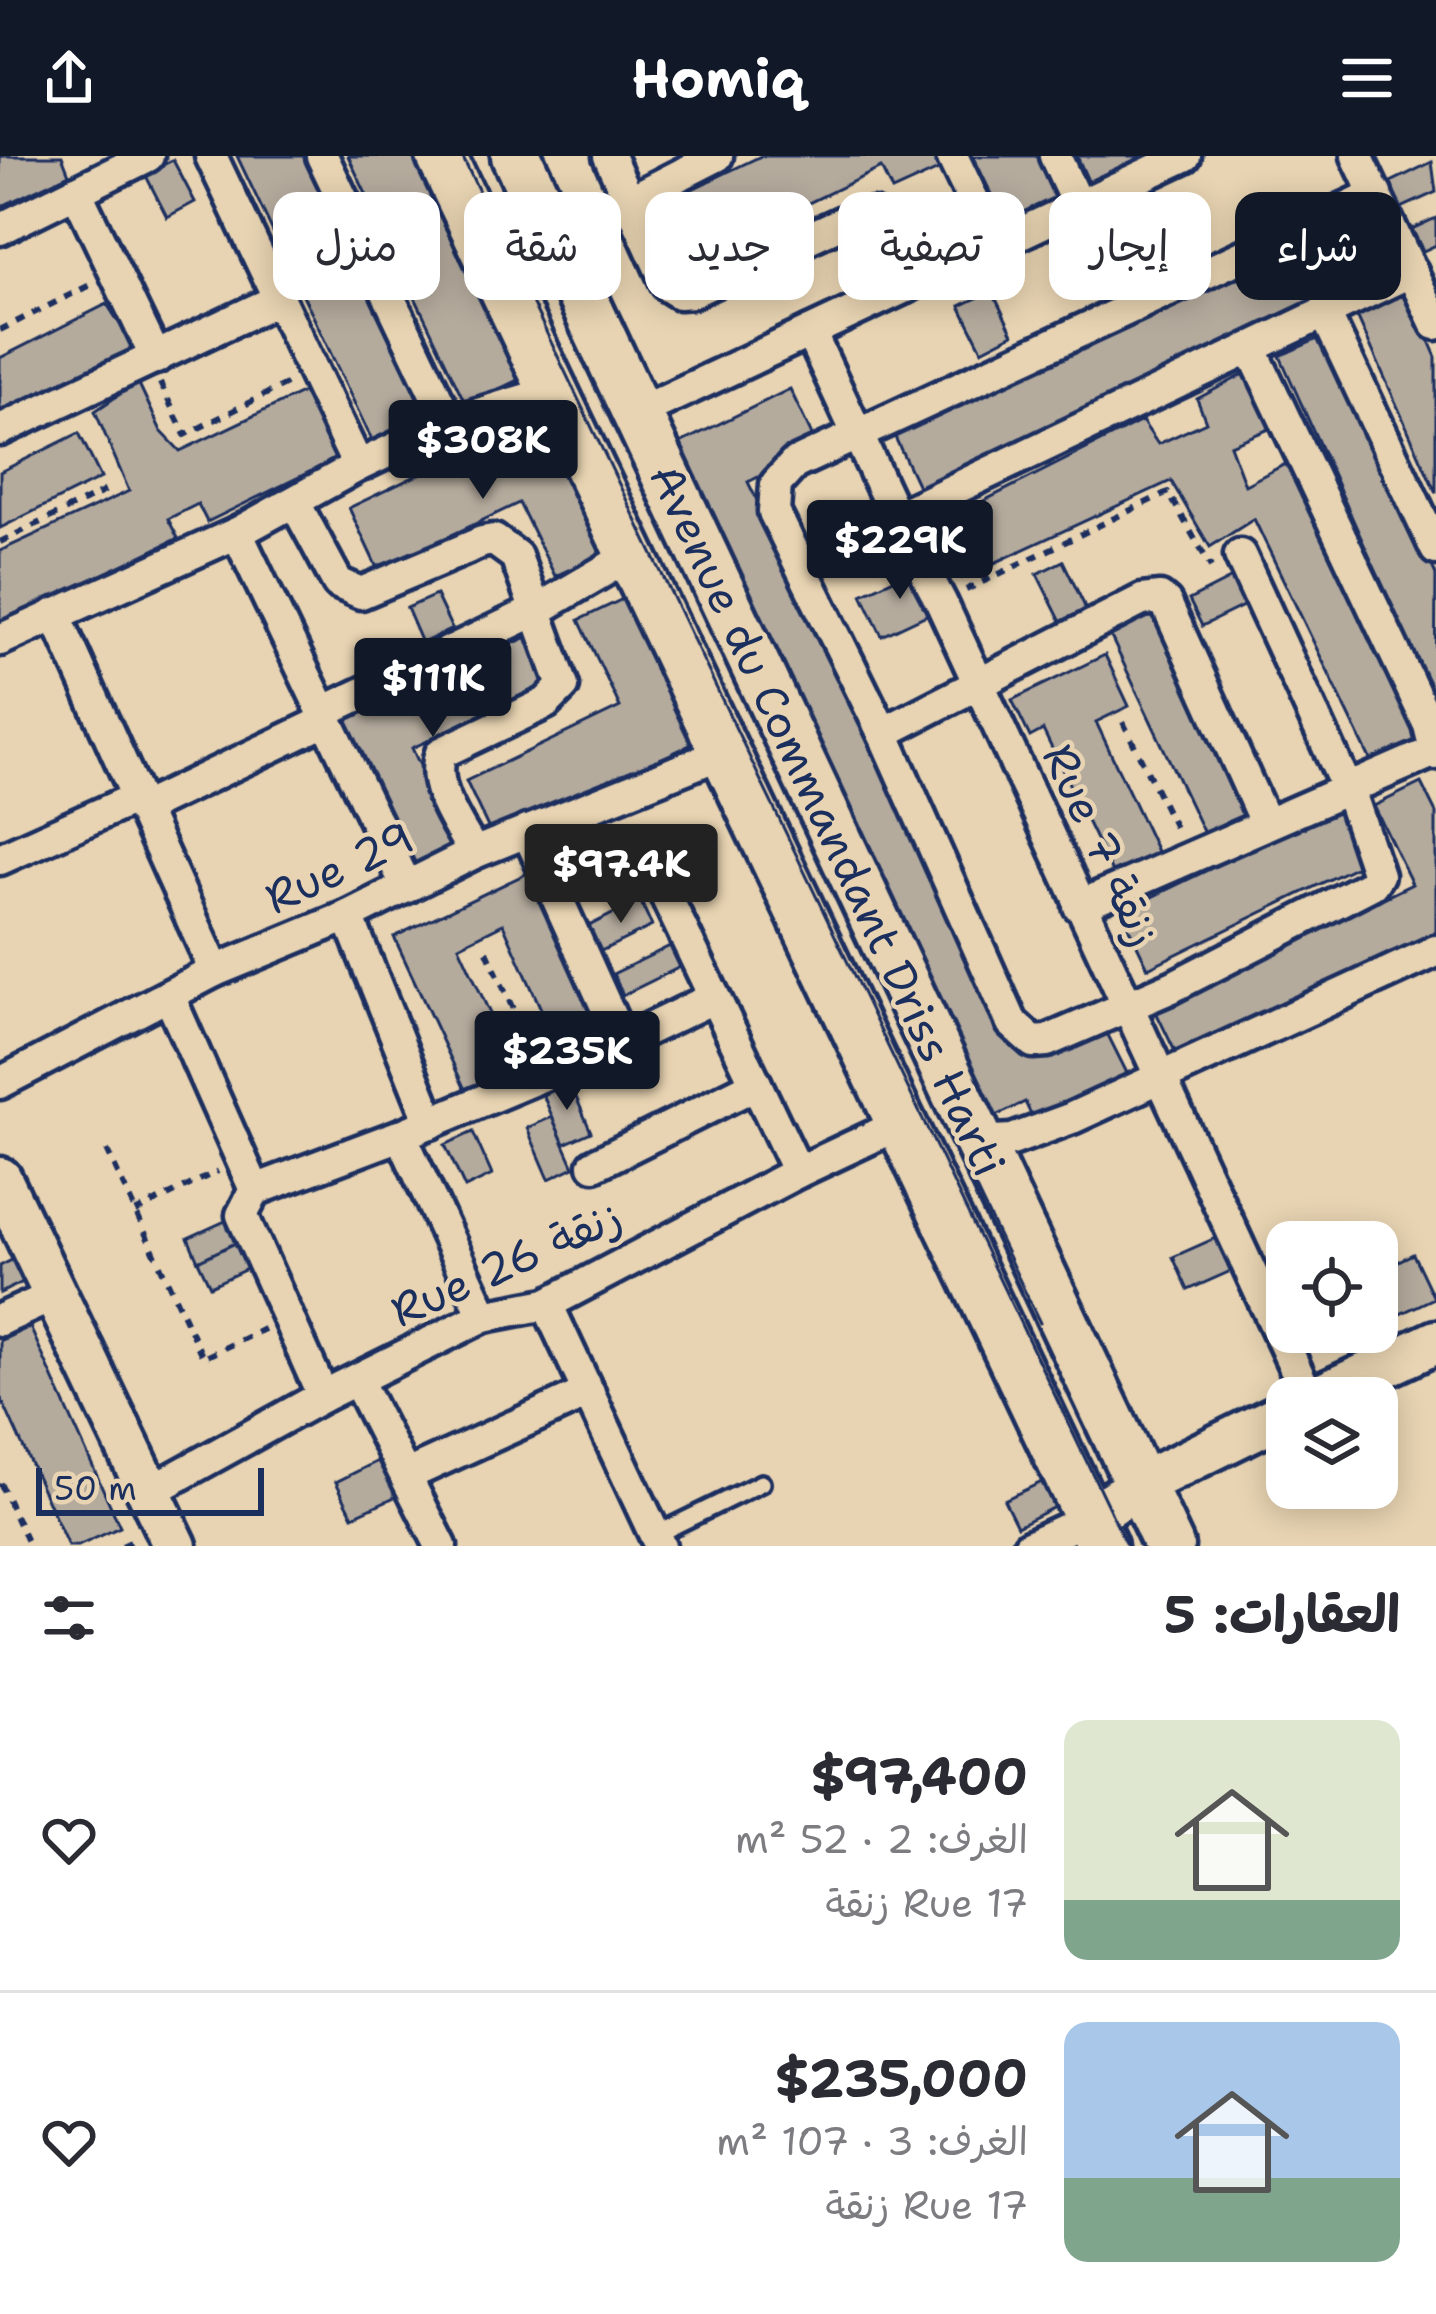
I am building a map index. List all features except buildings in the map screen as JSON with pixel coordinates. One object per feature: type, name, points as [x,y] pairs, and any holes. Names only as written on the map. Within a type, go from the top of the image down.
[{"type":"main road","name":"Avenue du Commandant Driss Harti","points":[[441,156],[1096,1531]]},
{"type":"main road","name":"Avenue du Commandant Driss Harti","points":[[516,156],[1169,1546]]},
{"type":"street","points":[[0,229],[148,156]]},
{"type":"street","points":[[211,156],[273,286]]},
{"type":"street","points":[[322,156],[449,423]]},
{"type":"street","points":[[609,156],[668,286],[680,293],[692,292],[838,224]]},
{"type":"street","points":[[631,200],[717,156]]},
{"type":"street","points":[[952,156],[969,192]]},
{"type":"street","points":[[1055,156],[1072,192]]},
{"type":"street","points":[[1102,192],[1151,163],[1185,156]]},
{"type":"street","points":[[1357,156],[1375,192]]},
{"type":"street","points":[[76,191],[153,360]]},
{"type":"street","points":[[1401,247],[1436,325]]},
{"type":"street","points":[[1226,562],[1346,788],[1378,866],[1372,884],[1172,987],[1047,1042],[1033,1042],[1012,1023],[883,733],[774,512],[776,484],[794,464],[1235,260]]},
{"type":"street","points":[[896,517],[1412,271]]},
{"type":"street","points":[[0,430],[277,300]]},
{"type":"street","points":[[279,300],[358,466]]},
{"type":"street","points":[[637,413],[879,300]]},
{"type":"street","points":[[1324,311],[1436,549]]},
{"type":"street","name":"Rue 7 زنقة","points":[[810,332],[1302,1377]]},
{"type":"street","points":[[1079,906],[1346,788],[1434,738],[1252,350]]},
{"type":"street","points":[[0,640],[237,533],[358,466],[449,423],[553,391]]},
{"type":"street","points":[[296,503],[338,584],[350,591],[361,593],[494,540],[516,556],[563,678],[559,694],[441,753],[435,768],[441,789],[474,853]]},
{"type":"street","points":[[237,533],[406,887]]},
{"type":"street","points":[[0,859],[138,803],[325,716],[537,610],[631,555]]},
{"type":"street","points":[[883,733],[1142,600],[1160,598],[1265,822]]},
{"type":"street","points":[[55,614],[215,971]]},
{"type":"street","name":"Rue 29","points":[[0,1083],[215,971],[348,916],[474,853],[725,752]]},
{"type":"street","points":[[527,831],[613,1047]]},
{"type":"street","points":[[667,898],[798,1172]]},
{"type":"street","points":[[348,916],[431,1123]]},
{"type":"street","points":[[979,1142],[1032,1134],[1436,950]]},
{"type":"street","points":[[169,996],[242,1158],[249,1202],[289,1318],[323,1396]]},
{"type":"street","points":[[249,1202],[613,1047],[713,998]]},
{"type":"street","points":[[594,1165],[756,1084]]},
{"type":"street","name":"Rue 26 زنقة","points":[[149,1492],[323,1396],[484,1316],[547,1304],[902,1123]]},
{"type":"street","points":[[401,1135],[484,1316]]},
{"type":"street","points":[[0,1179],[175,1546]]},
{"type":"street","points":[[0,1320],[55,1295]]},
{"type":"street","points":[[547,1304],[657,1540]]},
{"type":"street","points":[[1358,1377],[1436,1342]]},
{"type":"street","points":[[357,1380],[441,1546]]},
{"type":"street","points":[[407,1474],[589,1392]]},
{"type":"street","points":[[1029,1546],[1096,1531],[1139,1485],[1266,1422]]},
{"type":"lane","points":[[657,1540],[761,1484]]},
{"type":"path","points":[[0,330],[115,273]]},
{"type":"path","points":[[153,360],[185,435],[313,371]]},
{"type":"path","points":[[0,542],[111,488]]},
{"type":"path","points":[[941,602],[1168,492],[1226,562]]},
{"type":"path","points":[[1123,722],[1189,858]]},
{"type":"path","points":[[487,951],[543,1077]]},
{"type":"path","points":[[106,1150],[202,1358],[289,1318]]},
{"type":"path","points":[[135,1212],[242,1158]]},
{"type":"path","points":[[0,1483],[29,1546]]},
{"type":"tram line","points":[[462,156],[1127,1546]]},
{"type":"tram line","points":[[965,1166],[1040,1323]]}]
